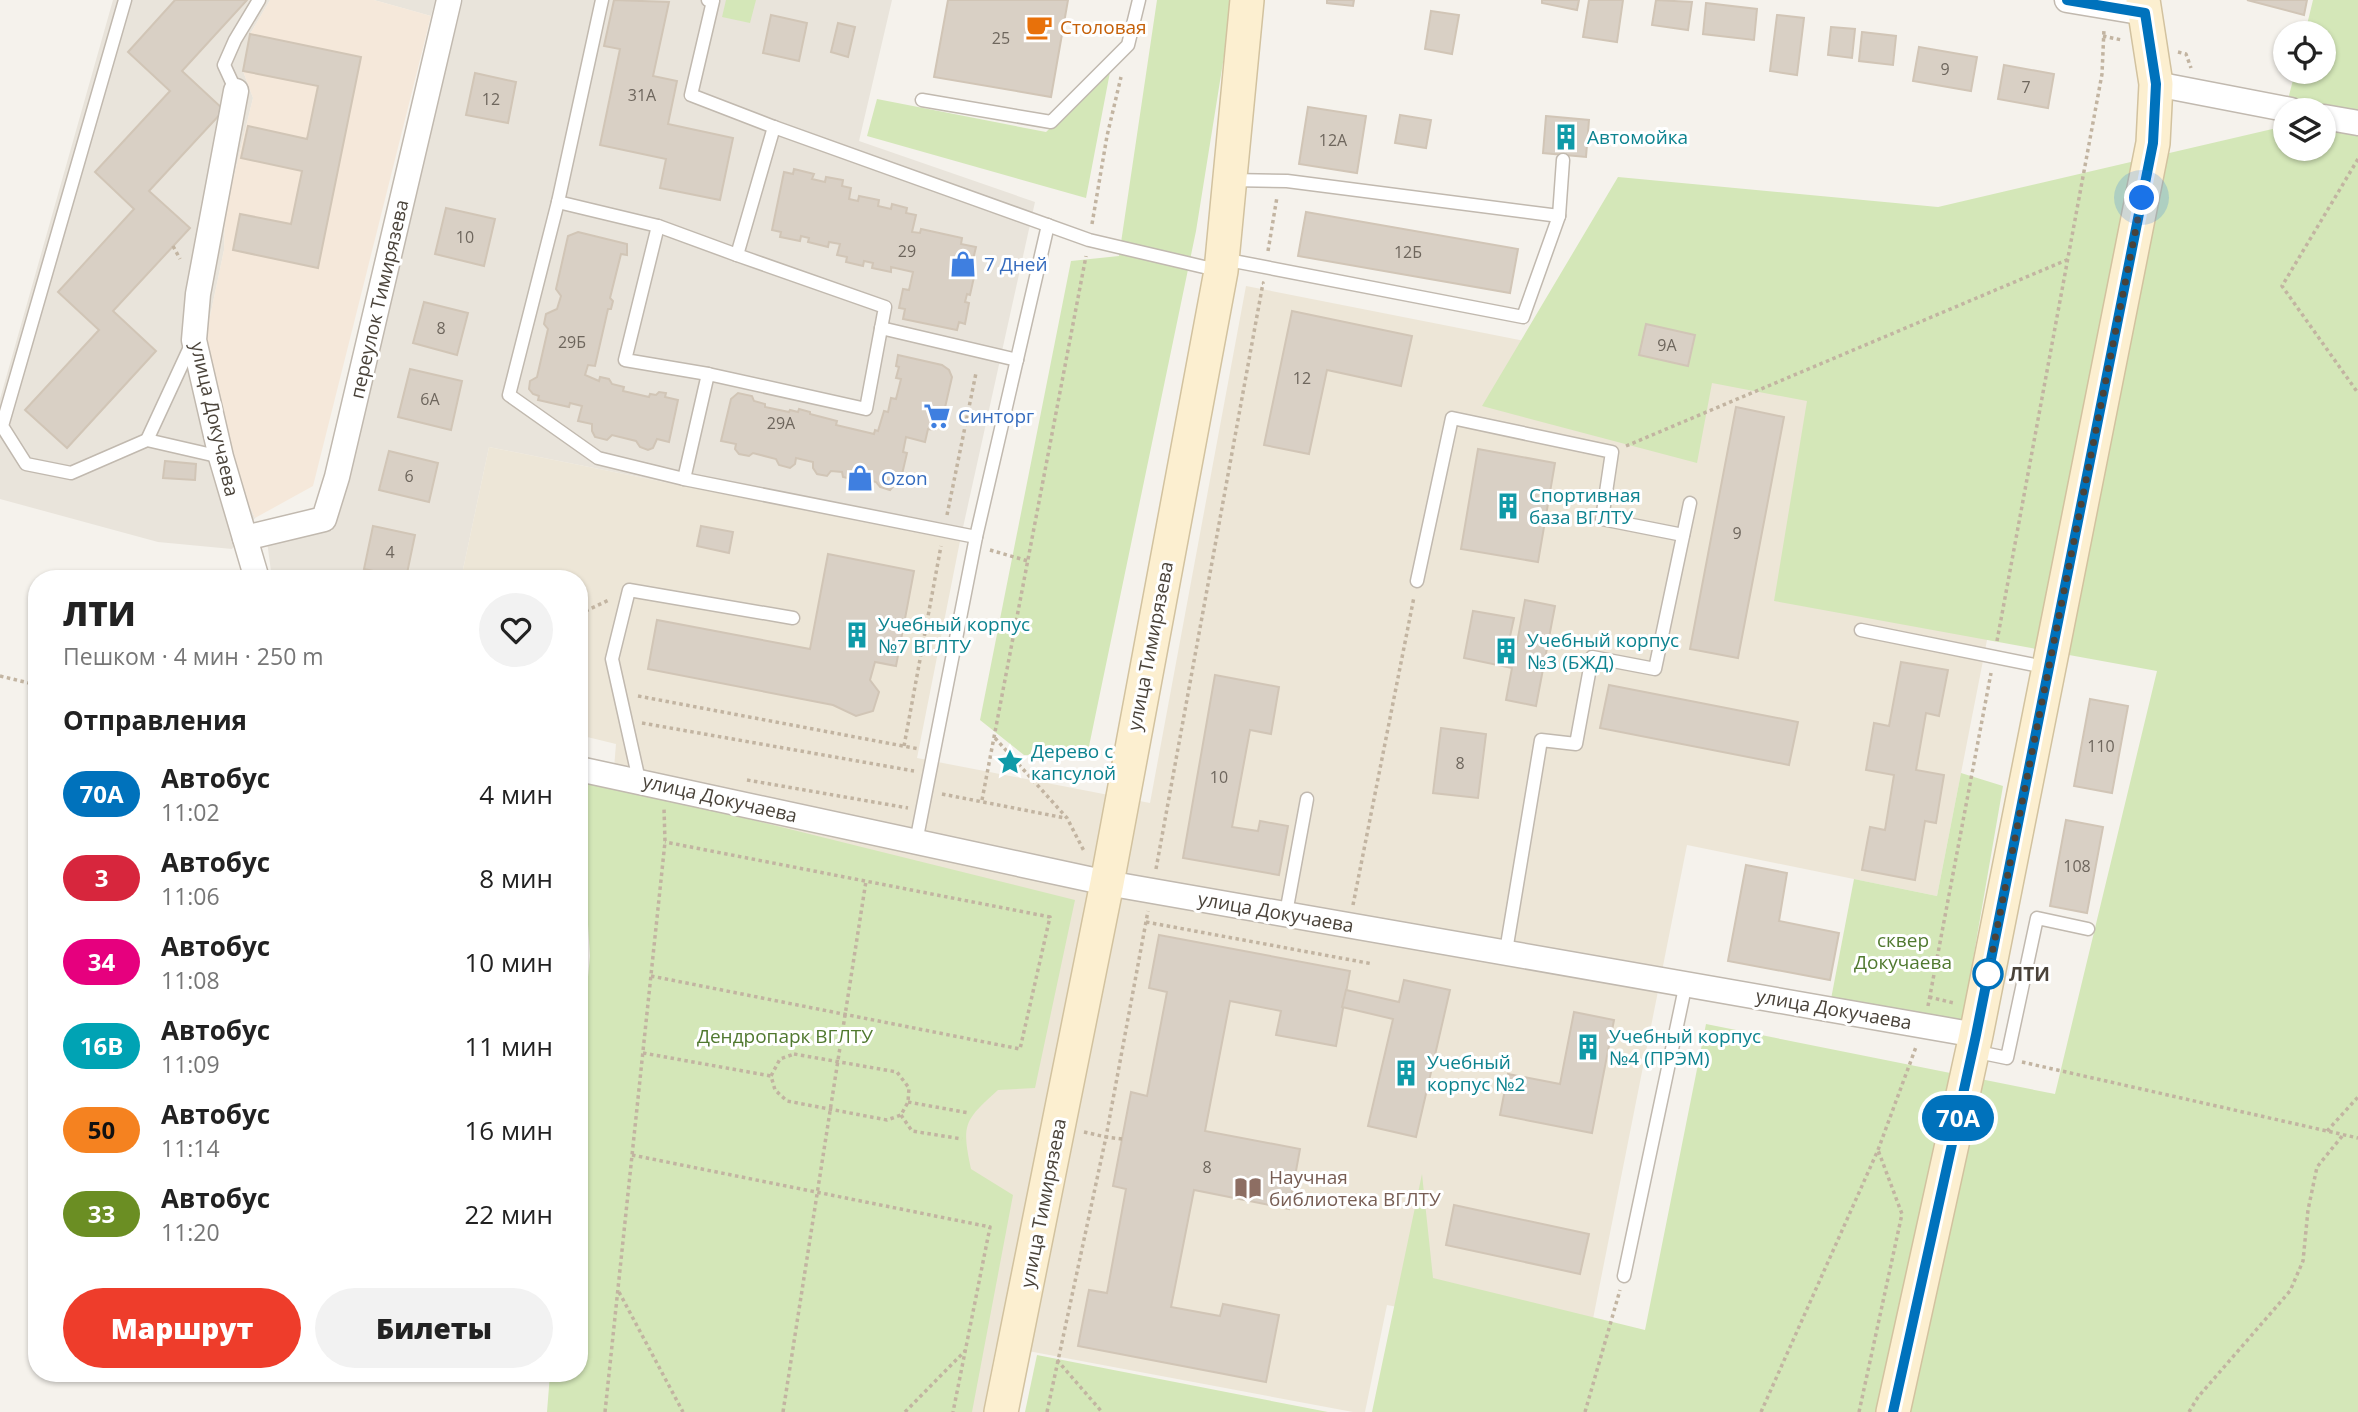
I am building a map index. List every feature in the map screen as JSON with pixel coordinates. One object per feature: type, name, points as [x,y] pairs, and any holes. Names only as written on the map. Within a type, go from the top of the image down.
[{"type":"main road","name":"улица Тимирязева","points":[[1001,1412],[1107,883],[1221,265],[1247,0]]},
{"type":"main road","points":[[1893,1412],[1974,1043],[2153,143],[2156,84],[2144,7]]},
{"type":"street","name":"переулок Тимирязева","points":[[245,538],[324,519],[337,477],[449,0]]},
{"type":"street","points":[[2067,0],[2104,6],[2144,7]]},
{"type":"street","points":[[2156,84],[2273,107]]},
{"type":"street","name":"улица Докучаева","points":[[236,91],[198,294],[194,340],[221,457],[254,570]]},
{"type":"street","points":[[2336,119],[2358,123]]},
{"type":"street","name":"улица Докучаева","points":[[588,771],[1107,883],[1924,1024],[1974,1043]]},
{"type":"lane","points":[[125,0],[2,426],[26,464],[71,473],[147,440],[221,457]]},
{"type":"lane","points":[[236,91],[224,65],[235,40],[259,0]]},
{"type":"lane","points":[[602,0],[558,202],[509,395],[598,458],[684,479],[944,531],[975,542]]},
{"type":"lane","points":[[711,0],[691,95],[774,128],[1089,240],[1221,265],[1266,268],[1522,317],[1559,216],[1563,160]]},
{"type":"lane","points":[[922,100],[1051,122],[1128,45],[1139,0]]},
{"type":"lane","points":[[737,255],[774,128]]},
{"type":"lane","points":[[1230,180],[1280,181],[1559,216]]},
{"type":"lane","points":[[558,202],[658,226],[886,307],[866,409],[708,374],[625,360],[658,226]]},
{"type":"lane","points":[[916,842],[975,542],[1048,225]]},
{"type":"lane","points":[[881,328],[1017,360]]},
{"type":"lane","points":[[147,440],[194,340]]},
{"type":"lane","points":[[684,479],[708,374]]},
{"type":"lane","points":[[1417,581],[1452,418],[1612,452],[1602,519],[1683,535]]},
{"type":"lane","points":[[1506,951],[1541,740],[1576,744],[1592,657],[1655,668],[1690,503]]},
{"type":"lane","points":[[639,780],[628,721],[618,692],[612,659],[629,590],[793,618]]},
{"type":"lane","points":[[1861,630],[2049,668]]},
{"type":"lane","points":[[1286,913],[1307,799]]},
{"type":"lane","points":[[1974,1043],[2007,1058],[2036,918],[2088,929]]},
{"type":"lane","points":[[1624,1276],[1686,983]]},
{"type":"path","points":[[1761,1412],[1878,1150],[1924,1024],[2102,74],[2104,6]]},
{"type":"path","points":[[982,800],[1108,136],[1128,45]]},
{"type":"path","points":[[2358,159],[2283,286],[2358,393]]},
{"type":"path","points":[[1047,1412],[1106,1137],[1264,283],[1280,181]]},
{"type":"path","points":[[1612,452],[2069,259]]},
{"type":"path","points":[[1221,265],[1264,283]]},
{"type":"path","points":[[904,746],[976,373]]},
{"type":"path","points":[[975,542],[1028,561]]},
{"type":"path","points":[[1350,924],[1417,581]]},
{"type":"path","points":[[588,610],[629,590]]},
{"type":"path","points":[[0,676],[28,682]]},
{"type":"path","points":[[618,692],[934,752]]},
{"type":"path","points":[[628,721],[930,774]]},
{"type":"path","points":[[926,791],[1067,818],[994,737]]},
{"type":"path","points":[[744,780],[922,810]]},
{"type":"path","points":[[605,1412],[665,842],[664,785]]},
{"type":"path","points":[[651,976],[1020,1049],[1050,917],[665,842]]},
{"type":"path","points":[[783,1412],[866,881]]},
{"type":"path","points":[[1146,922],[1373,964]]},
{"type":"path","points":[[643,1053],[771,1076]]},
{"type":"path","points":[[793,1054],[897,1072],[909,1087],[908,1102],[901,1115],[887,1120],[787,1101],[775,1090],[771,1076],[780,1059],[793,1054]]},
{"type":"path","points":[[2007,1058],[2358,1138]]},
{"type":"path","points":[[2328,1131],[2358,1097]]},
{"type":"path","points":[[908,1102],[969,1113]]},
{"type":"path","points":[[901,1115],[912,1131],[962,1139]]},
{"type":"path","points":[[1058,1128],[1122,1139]]},
{"type":"path","points":[[2189,1412],[2198,1397],[2290,1291],[2302,1261],[2308,1210],[2317,1167],[2344,1135]]},
{"type":"path","points":[[1859,1412],[1902,1214],[1878,1150]]},
{"type":"path","points":[[632,1155],[990,1227],[953,1412]]},
{"type":"path","points":[[1585,1412],[1624,1276]]},
{"type":"path","points":[[618,1290],[683,1412]]},
{"type":"path","points":[[905,1412],[965,1351]]},
{"type":"path","points":[[1057,1360],[1102,1412]]},
{"type":"shaded area","points":[[113,0],[270,0],[250,34],[243,71],[253,98],[225,212],[224,250],[204,345],[234,472],[255,518],[232,549],[158,542],[0,499],[0,399]]},
{"type":"shaded area","points":[[270,0],[374,0],[431,16],[313,486],[255,518],[234,472],[204,345],[224,250],[225,212],[253,98],[243,71],[250,34]]},
{"type":"shaded area","points":[[374,0],[435,0],[431,16]]},
{"type":"shaded area","points":[[463,0],[892,0],[859,141],[1035,202],[960,541],[489,447],[463,570],[271,570],[267,541],[305,529],[332,531]]},
{"type":"shaded area","points":[[1246,286],[1901,415],[1988,635],[1937,896],[1687,845],[1588,1344],[1387,1305],[1365,1412],[1353,1412],[996,1345],[983,1412],[562,1412],[575,1382],[588,1382],[588,1087],[616,744],[588,737],[588,570],[463,570],[489,447],[960,541],[917,758],[1150,803]]},
{"type":"green space","points":[[726,0],[756,0],[750,23],[722,17]]},
{"type":"green space","points":[[1157,0],[1233,0],[1196,231],[1087,756],[1024,755],[980,720],[1071,261],[1119,256]]},
{"type":"green space","points":[[2313,0],[2358,0],[2358,1412],[1372,1412],[1422,1174],[1433,1278],[1645,1330],[1706,1024],[2055,1094],[2157,671],[1774,601],[1807,401],[1712,383],[1697,463],[1482,406],[1618,177],[1938,207],[2273,129],[2273,161],[2336,161],[2336,98],[2288,98],[2292,84],[2336,84],[2336,21],[2308,21]]},
{"type":"green space","points":[[1110,72],[1086,198],[867,136],[877,99],[1046,132]]},
{"type":"green space","name":"сквер Докучаева","points":[[1961,773],[2003,786],[1962,1023],[1831,999],[1854,879],[1937,896]]},
{"type":"green space","name":"Дендропарк ВГЛТУ","points":[[596,781],[1075,900],[1035,1088],[998,1090],[972,1116],[966,1132],[971,1169],[1013,1195],[972,1412],[547,1412],[549,1382],[588,1382],[588,784]]},
{"type":"green space","points":[[1037,1355],[1328,1412],[1025,1412]]},
{"type":"building","points":[[175,0],[247,0],[182,71],[224,110],[149,191],[190,228],[113,311],[156,351],[67,448],[25,410],[99,330],[58,292],[134,209],[95,172],[170,91],[128,52]]},
{"type":"building","points":[[614,0],[669,2],[653,76],[677,81],[668,124],[733,138],[720,200],[660,188],[666,159],[600,145],[620,49],[604,46]]},
{"type":"building","points":[[948,0],[1068,0],[1051,97],[934,77]]},
{"type":"building","points":[[1327,0],[1354,0],[1353,6],[1327,3]]},
{"type":"building","points":[[1542,0],[1579,0],[1577,10],[1542,3]]},
{"type":"building","points":[[1589,0],[1623,0],[1617,42],[1583,37]]},
{"type":"building","points":[[1656,0],[1692,2],[1688,30],[1652,25]]},
{"type":"building","points":[[2247,0],[2307,0],[2304,15]]},
{"type":"building","points":[[1706,3],[1757,9],[1754,40],[1703,34]]},
{"type":"building","points":[[1431,11],[1459,15],[1452,54],[1425,49]]},
{"type":"building","points":[[771,15],[807,23],[799,61],[763,53]]},
{"type":"building","points":[[1777,15],[1804,18],[1797,75],[1770,71]]},
{"type":"building","points":[[838,23],[855,27],[848,57],[831,52]]},
{"type":"building","points":[[1831,27],[1855,29],[1852,58],[1828,55]]},
{"type":"building","points":[[1862,32],[1896,36],[1893,65],[1859,61]]},
{"type":"building","points":[[250,34],[361,57],[318,268],[233,250],[240,214],[291,224],[302,171],[241,158],[248,126],[307,139],[318,86],[243,71]]},
{"type":"building","points":[[1919,47],[1977,57],[1971,91],[1913,81]]},
{"type":"building","points":[[2004,65],[2054,74],[2048,108],[1998,99]]},
{"type":"building","points":[[475,73],[516,82],[508,123],[466,115]]},
{"type":"building","points":[[1308,107],[1366,116],[1357,173],[1299,164]]},
{"type":"building","points":[[1400,115],[1431,120],[1426,148],[1395,143]]},
{"type":"building","name":"Автомойка","points":[[1546,116],[1589,120],[1586,157],[1543,153]]},
{"type":"building","points":[[794,169],[814,174],[812,179],[825,182],[826,177],[843,180],[842,186],[851,188],[849,199],[858,201],[859,196],[879,200],[878,206],[891,209],[892,204],[907,208],[906,213],[916,215],[912,232],[920,233],[921,229],[962,238],[961,244],[976,247],[969,276],[974,277],[970,295],[967,294],[965,302],[969,303],[965,324],[959,322],[957,330],[903,319],[905,309],[899,308],[903,289],[909,290],[913,272],[891,267],[891,272],[872,268],[873,263],[864,261],[863,266],[846,262],[847,257],[837,255],[840,244],[829,242],[828,247],[808,242],[809,238],[801,236],[800,241],[780,237],[781,232],[772,230],[784,172],[793,174]]},
{"type":"building","points":[[446,208],[495,219],[484,266],[435,254]]},
{"type":"building","points":[[1306,212],[1518,249],[1510,293],[1298,256]]},
{"type":"building","points":[[578,232],[627,244],[627,255],[621,254],[610,298],[613,301],[611,309],[608,309],[595,366],[588,365],[585,375],[599,381],[600,377],[609,379],[612,384],[624,387],[623,391],[649,397],[650,394],[666,393],[665,397],[678,400],[669,442],[657,439],[653,448],[648,450],[640,447],[636,441],[612,435],[607,440],[595,437],[592,424],[578,421],[582,406],[570,403],[569,407],[538,400],[539,396],[529,389],[530,381],[537,377],[548,329],[544,324],[546,314],[557,309],[561,296],[556,289],[568,236]]},
{"type":"building","points":[[424,302],[468,313],[457,355],[413,343]]},
{"type":"building","points":[[1292,311],[1412,336],[1401,386],[1327,370],[1309,454],[1264,445]]},
{"type":"building","points":[[1646,324],[1695,335],[1688,366],[1639,355]]},
{"type":"building","points":[[898,355],[942,365],[949,370],[952,377],[941,425],[935,430],[928,429],[925,442],[906,437],[903,452],[907,453],[900,483],[897,482],[890,490],[866,479],[864,482],[843,477],[842,472],[831,471],[827,476],[817,474],[813,462],[796,458],[795,464],[790,468],[779,465],[776,459],[753,453],[749,456],[739,454],[735,449],[736,444],[721,441],[731,399],[738,393],[752,396],[754,401],[765,404],[765,407],[789,412],[798,412],[799,409],[837,421],[836,425],[874,434],[875,430],[878,431],[884,411],[888,412],[891,398],[896,399],[901,379],[896,378]]},
{"type":"building","points":[[410,369],[462,381],[451,430],[398,417]]},
{"type":"building","points":[[1736,407],[1784,417],[1738,658],[1690,649]]},
{"type":"building","name":"Спортивная база ВГЛТУ","points":[[1478,449],[1555,463],[1538,562],[1461,549]]},
{"type":"building","points":[[389,451],[438,463],[429,502],[379,490]]},
{"type":"building","points":[[165,461],[196,464],[195,480],[163,478]]},
{"type":"building","points":[[373,526],[415,535],[408,570],[364,569]]},
{"type":"building","points":[[701,526],[733,532],[729,553],[697,546]]},
{"type":"building","name":"Учебный корпус №7 ВГЛТУ","points":[[828,554],[914,571],[896,666],[875,662],[870,680],[879,692],[873,711],[856,716],[833,705],[648,669],[657,620],[810,649]]},
{"type":"building","name":"Учебный корпус №3 (БЖД)","points":[[1525,600],[1555,606],[1536,706],[1506,700],[1512,668],[1464,658],[1473,611],[1514,618],[1509,641],[1517,643]]},
{"type":"building","points":[[1901,662],[1948,670],[1939,716],[1926,713],[1916,770],[1944,775],[1936,823],[1925,821],[1915,880],[1862,870],[1870,827],[1885,830],[1894,775],[1866,770],[1874,723],[1889,726]]},
{"type":"building","points":[[1215,675],[1279,687],[1271,734],[1250,730],[1232,827],[1258,831],[1260,821],[1288,826],[1279,875],[1183,858]]},
{"type":"building","points":[[1609,685],[1798,722],[1789,765],[1600,728]]},
{"type":"building","points":[[2090,699],[2128,706],[2112,793],[2074,786]]},
{"type":"building","points":[[1441,728],[1486,734],[1478,798],[1433,793]]},
{"type":"building","points":[[2066,820],[2103,827],[2087,913],[2050,906]]},
{"type":"building","points":[[1746,865],[1787,873],[1779,921],[1839,933],[1830,980],[1728,961]]},
{"type":"building","points":[[1159,935],[1350,971],[1336,1046],[1276,1035],[1281,1011],[1230,1001],[1205,1131],[1300,1149],[1289,1209],[1194,1190],[1171,1307],[1220,1316],[1223,1304],[1279,1315],[1266,1382],[1078,1346],[1089,1290],[1107,1293],[1126,1189],[1113,1186],[1131,1092],[1147,1096],[1167,992],[1149,988]]},
{"type":"building","name":"Учебный корпус №2","points":[[1404,980],[1450,990],[1416,1137],[1368,1126],[1393,1019],[1342,1007],[1346,990],[1399,1002]]},
{"type":"building","name":"Учебный корпус №4 (ПРЭМ)","points":[[1574,1012],[1614,1020],[1592,1133],[1500,1115],[1508,1074],[1560,1084]]},
{"type":"building","points":[[1454,1205],[1589,1234],[1580,1274],[1446,1245]]},
{"type":"bus line","name":"70А","points":[[1893,1412],[1976,1035],[2153,143],[2156,84],[2145,13],[2067,0]]},
{"type":"place","name":"Столовая","points":[[1039,27]]},
{"type":"place","name":"Автомойка","points":[[1566,137]]},
{"type":"place","name":"7 Дней","points":[[963,264]]},
{"type":"place","name":"Синторг","points":[[937,416]]},
{"type":"place","name":"Ozon","points":[[860,478]]},
{"type":"place","name":"Спортивная база ВГЛТУ","points":[[1508,506]]},
{"type":"place","name":"Учебный корпус №7 ВГЛТУ","points":[[857,635]]},
{"type":"place","name":"Учебный корпус №3 (БЖД)","points":[[1506,651]]},
{"type":"place","name":"Дерево с капсулой","points":[[1010,762]]},
{"type":"place","name":"ЛТИ","points":[[1988,974]]},
{"type":"place","name":"Учебный корпус №4 (ПРЭМ)","points":[[1588,1047]]},
{"type":"place","name":"Учебный корпус №2","points":[[1406,1073]]},
{"type":"place","name":"Научная библиотека ВГЛТУ","points":[[1248,1188]]},
{"type":"route","points":[[1988,974],[2142,198]]}]
